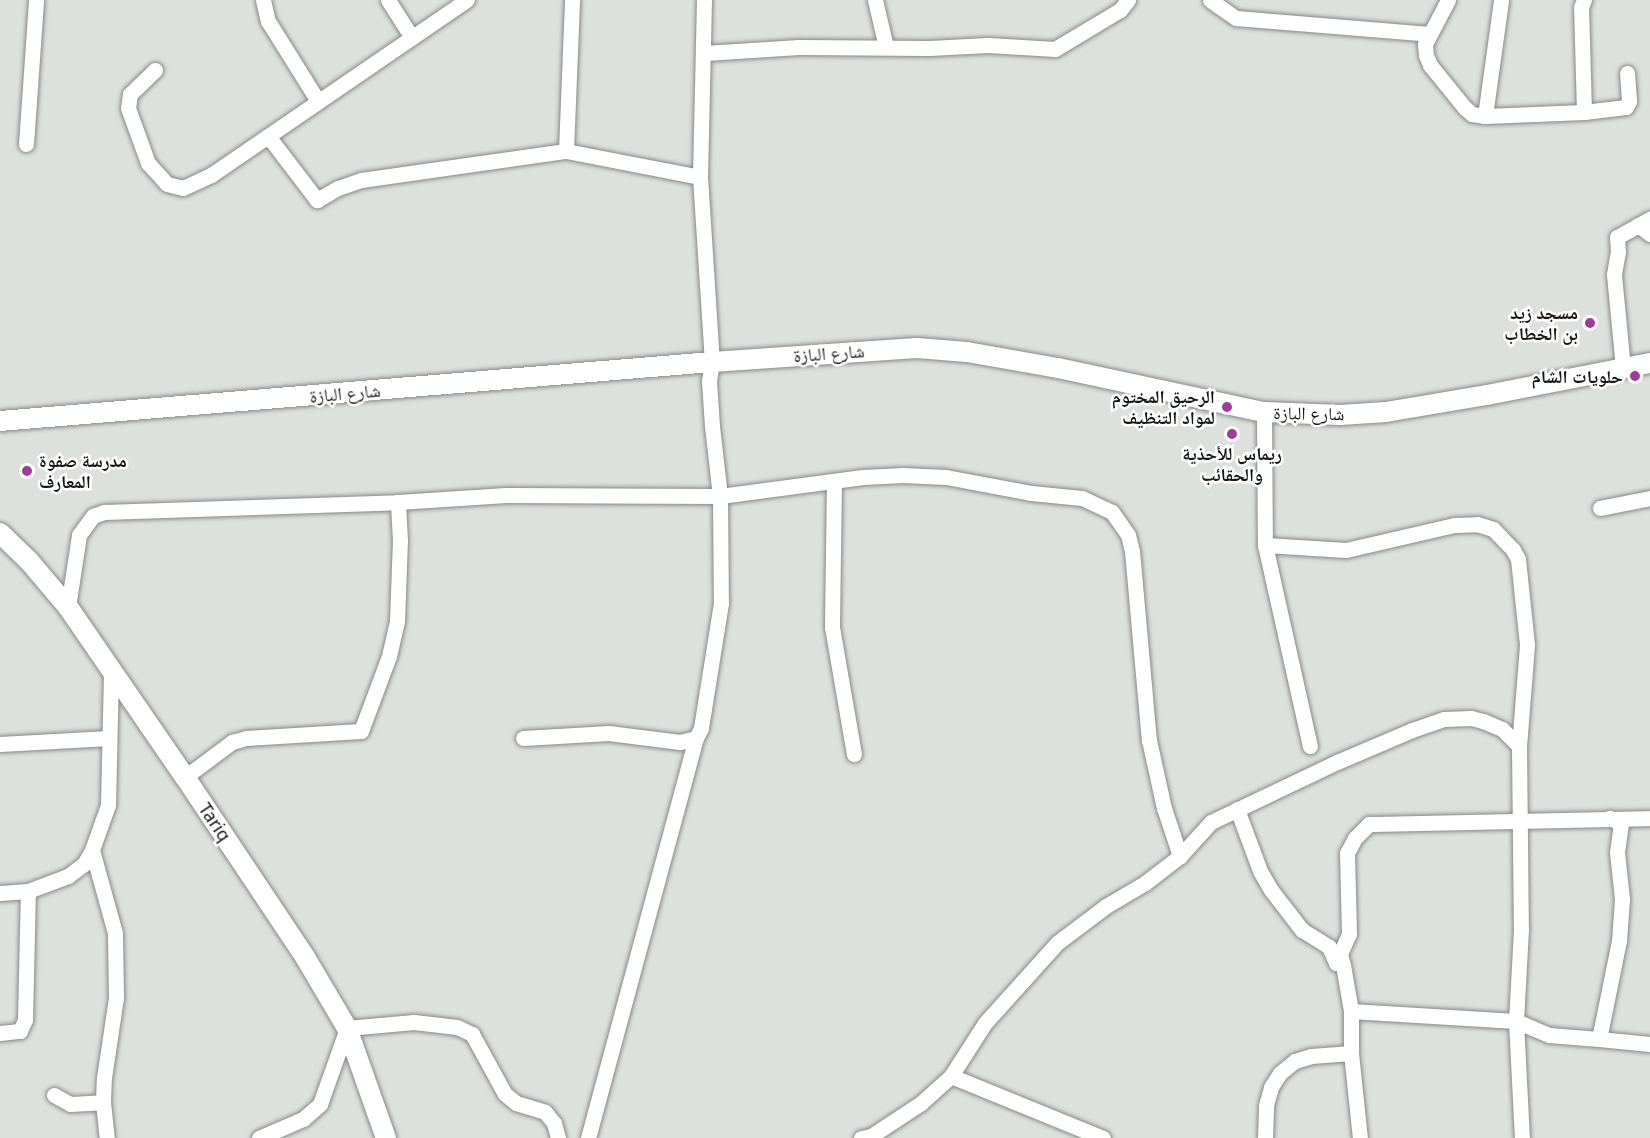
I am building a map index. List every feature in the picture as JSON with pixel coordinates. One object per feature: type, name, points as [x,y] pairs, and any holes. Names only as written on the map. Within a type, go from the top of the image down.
[{"type":"main road","name":"شارع البازة","points":[[0,421],[712,362],[917,348],[967,352],[1058,368],[1264,412],[1340,415],[1386,412],[1650,363]]},
{"type":"main road","name":"Tariq","points":[[0,533],[68,607],[305,957],[347,1028],[386,1138]]},
{"type":"street","points":[[26,144],[36,0]]},
{"type":"street","points":[[263,0],[268,21],[318,101]]},
{"type":"street","points":[[388,0],[411,36]]},
{"type":"street","points":[[155,70],[130,94],[128,108],[148,163],[167,184],[183,188],[190,186],[268,136],[466,0]]},
{"type":"street","points":[[566,152],[572,0]]},
{"type":"street","points":[[588,1138],[696,738],[701,728],[721,603],[720,496],[709,381],[712,362],[700,177],[705,53],[704,0]]},
{"type":"street","points":[[875,0],[886,46]]},
{"type":"street","points":[[705,53],[799,47],[886,46],[929,48],[988,45],[1055,49],[1120,10],[1128,0]]},
{"type":"street","points":[[1210,0],[1236,18],[1430,34]]},
{"type":"street","points":[[1448,0],[1425,44],[1430,64],[1465,108],[1473,114],[1485,116],[1584,112],[1626,107],[1629,101],[1627,73]]},
{"type":"street","points":[[1485,116],[1501,0]]},
{"type":"street","points":[[1584,0],[1581,7],[1584,112]]},
{"type":"street","points":[[268,136],[317,200],[338,188],[361,180],[566,152],[700,177]]},
{"type":"street","points":[[1623,368],[1614,274],[1618,252],[1617,237],[1646,226]]},
{"type":"street","points":[[1264,412],[1264,545],[1310,746]]},
{"type":"street","points":[[68,607],[79,535],[93,516],[104,512],[398,502],[506,495],[720,496],[834,481],[903,475],[945,477],[1031,493],[1082,498],[1112,512],[1128,535],[1132,550],[1149,740],[1164,808],[1180,856]]},
{"type":"street","points":[[834,481],[832,627],[854,754]]},
{"type":"street","points":[[1600,508],[1650,498]]},
{"type":"street","points":[[185,777],[232,742],[246,738],[361,731],[389,656],[397,621],[400,541],[398,502]]},
{"type":"street","points":[[1264,545],[1346,550],[1454,525],[1477,524],[1502,536],[1518,559],[1527,645],[1519,747],[1521,928],[1516,1021],[1522,1138]]},
{"type":"street","points":[[0,893],[28,891],[68,876],[84,864],[92,850],[108,805],[111,672]]},
{"type":"street","points":[[868,1137],[921,1103],[951,1076],[985,1023],[1057,943],[1106,906],[1146,883],[1180,856],[1211,822],[1387,740],[1444,719],[1471,718],[1483,721],[1502,729],[1519,747]]},
{"type":"street","points":[[523,738],[609,733],[680,742],[696,738]]},
{"type":"street","points":[[0,744],[109,738]]},
{"type":"street","points":[[1237,809],[1260,872],[1270,890],[1302,930],[1329,946],[1336,963]]},
{"type":"street","points":[[1599,1039],[1619,941],[1622,899],[1617,852],[1620,824],[1610,818]]},
{"type":"street","points":[[1336,963],[1349,934],[1347,853],[1355,838],[1368,824],[1650,818]]},
{"type":"street","points":[[92,850],[115,933],[116,998],[104,1078],[103,1102],[107,1138]]},
{"type":"street","points":[[0,1033],[20,1031],[25,1020],[28,891]]},
{"type":"street","points":[[1336,963],[1341,958],[1351,1011],[1351,1053],[1360,1138]]},
{"type":"street","points":[[1351,1011],[1516,1021],[1549,1035],[1650,1044]]},
{"type":"street","points":[[259,1138],[303,1119],[320,1104],[347,1028],[414,1022],[466,1030],[478,1043],[504,1094],[516,1103],[545,1112],[554,1123],[558,1138]]},
{"type":"street","points":[[1266,1138],[1266,1105],[1271,1087],[1280,1072],[1295,1061],[1311,1056],[1351,1053]]},
{"type":"street","points":[[951,1076],[1103,1138]]},
{"type":"street","points":[[54,1095],[70,1104],[103,1102]]},
{"type":"place","name":"مسجد زيد بن الخطاب","points":[[1590,323]]},
{"type":"place","name":"حلويات الشام","points":[[1635,376]]},
{"type":"place","name":"الرحيق المختوم لمواد التنظيف","points":[[1227,407]]},
{"type":"place","name":"ريماس للأحذية والحقائب","points":[[1232,434]]},
{"type":"place","name":"مدرسة صفوة المعارف","points":[[27,471]]}]
